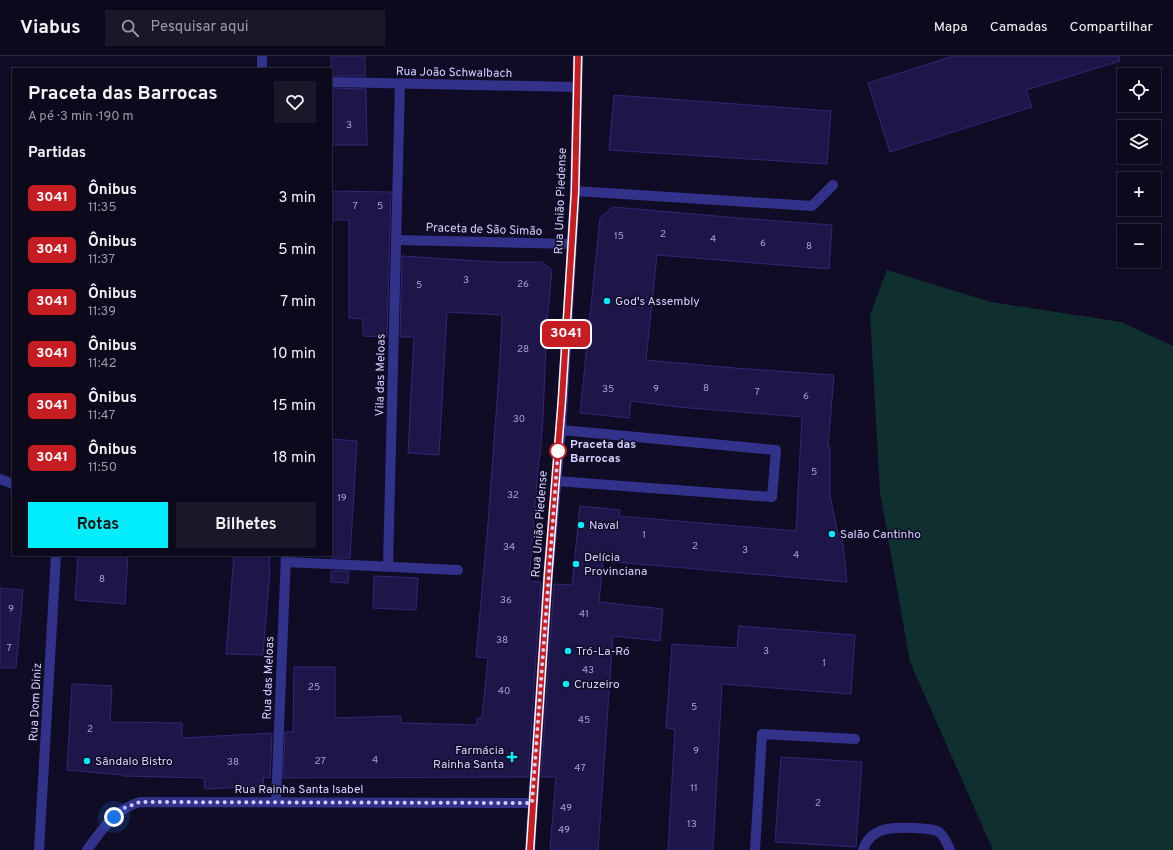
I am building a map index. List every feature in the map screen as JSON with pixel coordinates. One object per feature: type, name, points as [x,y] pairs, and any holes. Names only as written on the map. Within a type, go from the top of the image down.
[{"type":"street","points":[[262,56],[262,68]]},
{"type":"street","name":"Rua União Piedense","points":[[530,850],[532,803],[560,430],[572,244],[575,192],[578,56]]},
{"type":"street","name":"Rua João Schwalbach","points":[[332,82],[577,87]]},
{"type":"street","name":"Vila das Meloas","points":[[388,566],[400,84]]},
{"type":"street","points":[[575,192],[812,206],[833,185]]},
{"type":"street","name":"Praceta de São Simão","points":[[396,240],[572,244]]},
{"type":"street","points":[[556,481],[772,497],[776,450],[560,430]]},
{"type":"street","points":[[0,479],[12,484]]},
{"type":"street","name":"Rua Dom Diniz","points":[[39,850],[56,556]]},
{"type":"street","points":[[286,558],[458,570]]},
{"type":"street","name":"Rua das Meloas","points":[[276,802],[286,558]]},
{"type":"street","points":[[755,850],[762,734],[855,739]]},
{"type":"street","name":"Rua Rainha Santa Isabel","points":[[87,850],[105,826],[114,817],[124,808],[140,802],[532,803]]},
{"type":"street","points":[[864,850],[867,841],[870,838],[883,830],[894,827],[931,829],[943,836],[950,850]]},
{"type":"green space","points":[[887,270],[991,302],[1121,322],[1173,346],[1173,850],[993,850],[910,662],[880,492],[870,315]]},
{"type":"building","points":[[331,56],[365,56],[365,76],[332,76]]},
{"type":"building","points":[[954,56],[1119,56],[1120,61],[1026,90],[1032,107],[890,152],[868,83]]},
{"type":"building","points":[[332,88],[366,89],[367,145],[332,145]]},
{"type":"building","points":[[614,95],[831,111],[827,164],[609,150]]},
{"type":"building","points":[[332,191],[391,192],[387,337],[363,336],[363,319],[349,318],[349,220],[332,220]]},
{"type":"building","points":[[613,207],[832,225],[829,269],[657,255],[646,360],[834,375],[828,447],[830,447],[830,496],[838,534],[842,535],[847,582],[603,561],[599,602],[663,609],[660,641],[613,636],[598,850],[550,850],[556,777],[541,777],[554,584],[572,585],[580,506],[620,510],[619,516],[796,531],[802,417],[678,407],[631,401],[629,418],[580,413],[600,218]]},
{"type":"building","points":[[402,256],[495,262],[542,262],[552,270],[547,321],[543,417],[529,581],[541,582],[528,777],[283,778],[285,732],[293,732],[294,667],[335,667],[335,718],[401,716],[401,723],[477,725],[477,718],[482,718],[488,658],[476,657],[488,524],[502,315],[447,312],[439,455],[408,453],[414,337],[400,337]]},
{"type":"building","points":[[332,439],[357,441],[350,558],[331,558]]},
{"type":"building","points":[[78,556],[128,556],[125,604],[75,600]]},
{"type":"building","points":[[234,556],[270,556],[263,655],[226,654]]},
{"type":"building","points":[[331,571],[349,571],[348,583],[331,582]]},
{"type":"building","points":[[374,576],[418,578],[416,610],[373,608]]},
{"type":"building","points":[[0,588],[23,590],[16,668],[0,668]]},
{"type":"building","points":[[739,626],[855,635],[851,694],[722,684],[713,850],[668,850],[675,729],[666,728],[672,644],[737,648]]},
{"type":"building","points":[[72,684],[112,686],[110,722],[182,723],[182,738],[272,733],[270,778],[263,777],[264,786],[205,789],[204,778],[123,776],[67,770]]},
{"type":"building","points":[[781,757],[862,762],[856,847],[775,842]]},
{"type":"bus line","name":"3041","points":[[530,850],[548,576],[560,430],[575,192],[578,56]]},
{"type":"place","name":"God's Assembly","points":[[607,301]]},
{"type":"place","name":"Praceta das Barrocas","points":[[558,451]]},
{"type":"place","name":"Naval","points":[[581,525]]},
{"type":"place","name":"Salão Cantinho","points":[[832,534]]},
{"type":"place","name":"Delícia Provinciana","points":[[576,564]]},
{"type":"place","name":"Tró-La-Ró","points":[[568,651]]},
{"type":"place","name":"Cruzeiro","points":[[566,684]]},
{"type":"place","name":"Farmácia Rainha Santa","points":[[512,757]]},
{"type":"place","name":"Sândalo Bistro","points":[[87,761]]},
{"type":"route","points":[[114,817],[124,808],[131,804],[140,802],[532,803],[558,451]]}]
